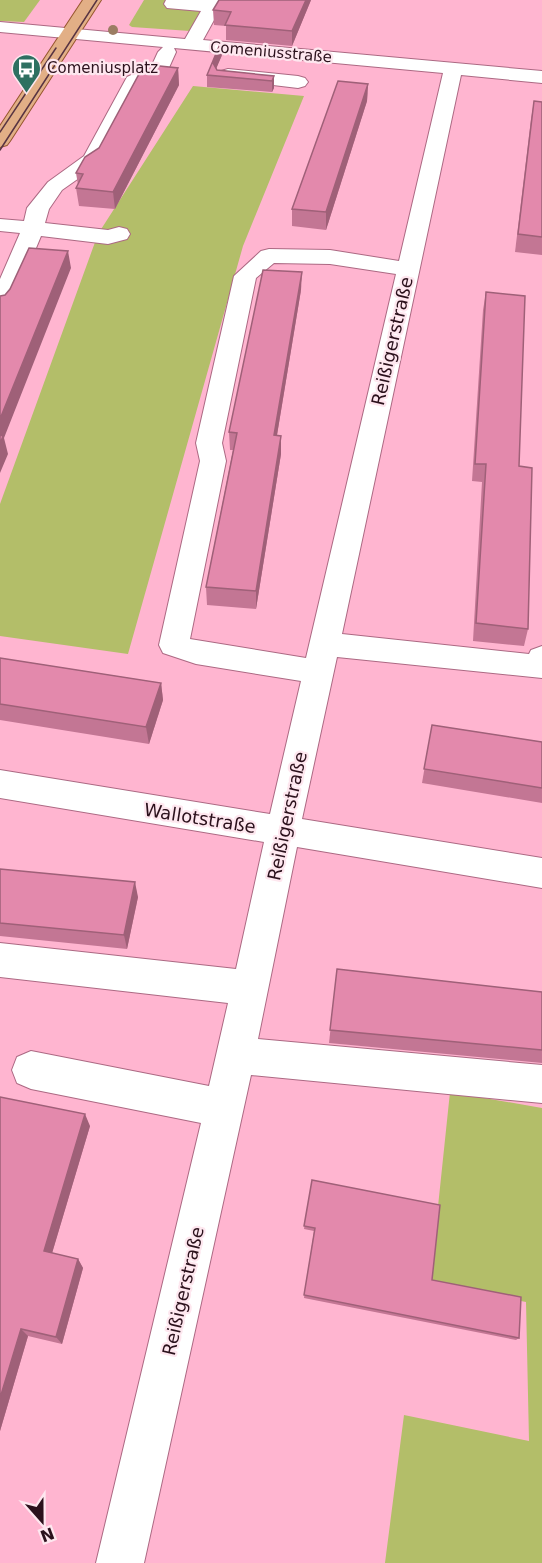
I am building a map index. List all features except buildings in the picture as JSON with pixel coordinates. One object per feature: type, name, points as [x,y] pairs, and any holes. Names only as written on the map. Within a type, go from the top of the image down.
[{"type":"main road","points":[[0,141],[92,0]]},
{"type":"street","points":[[175,0],[172,4],[214,4]]},
{"type":"street","points":[[0,306],[33,228],[38,207],[55,186],[92,160],[134,81],[160,68],[214,4]]},
{"type":"street","name":"Comeniusstraße","points":[[0,27],[542,77]]},
{"type":"street","points":[[236,49],[225,75],[298,82]]},
{"type":"street","name":"Reißigerstraße","points":[[120,1563],[237,1055],[283,831],[453,69]]},
{"type":"street","points":[[3,225],[108,237],[119,234]]},
{"type":"street","points":[[408,268],[330,257],[269,256],[245,276],[208,443],[213,461],[174,645],[196,653],[539,667],[542,658]]},
{"type":"street","name":"Wallotstraße","points":[[0,784],[542,873]]},
{"type":"street","points":[[0,960],[249,988]]},
{"type":"street","points":[[237,1055],[542,1084]]},
{"type":"street","points":[[31,1070],[224,1108]]},
{"type":"green space","points":[[0,0],[40,0],[24,22],[0,21]]},
{"type":"green space","points":[[144,0],[172,0],[201,9],[190,31],[132,27],[129,25]]},
{"type":"green space","points":[[193,86],[304,96],[243,246],[128,654],[0,636],[0,504],[98,234]]},
{"type":"green space","points":[[450,1092],[542,1108],[542,1563],[385,1563],[404,1415],[529,1441],[526,1302],[430,1283]]},
{"type":"tram line","points":[[0,150],[97,0]]},
{"type":"tram line","points":[[0,132],[56,48]]},
{"type":"place","name":"Comeniusplatz","points":[[26,94]]}]
